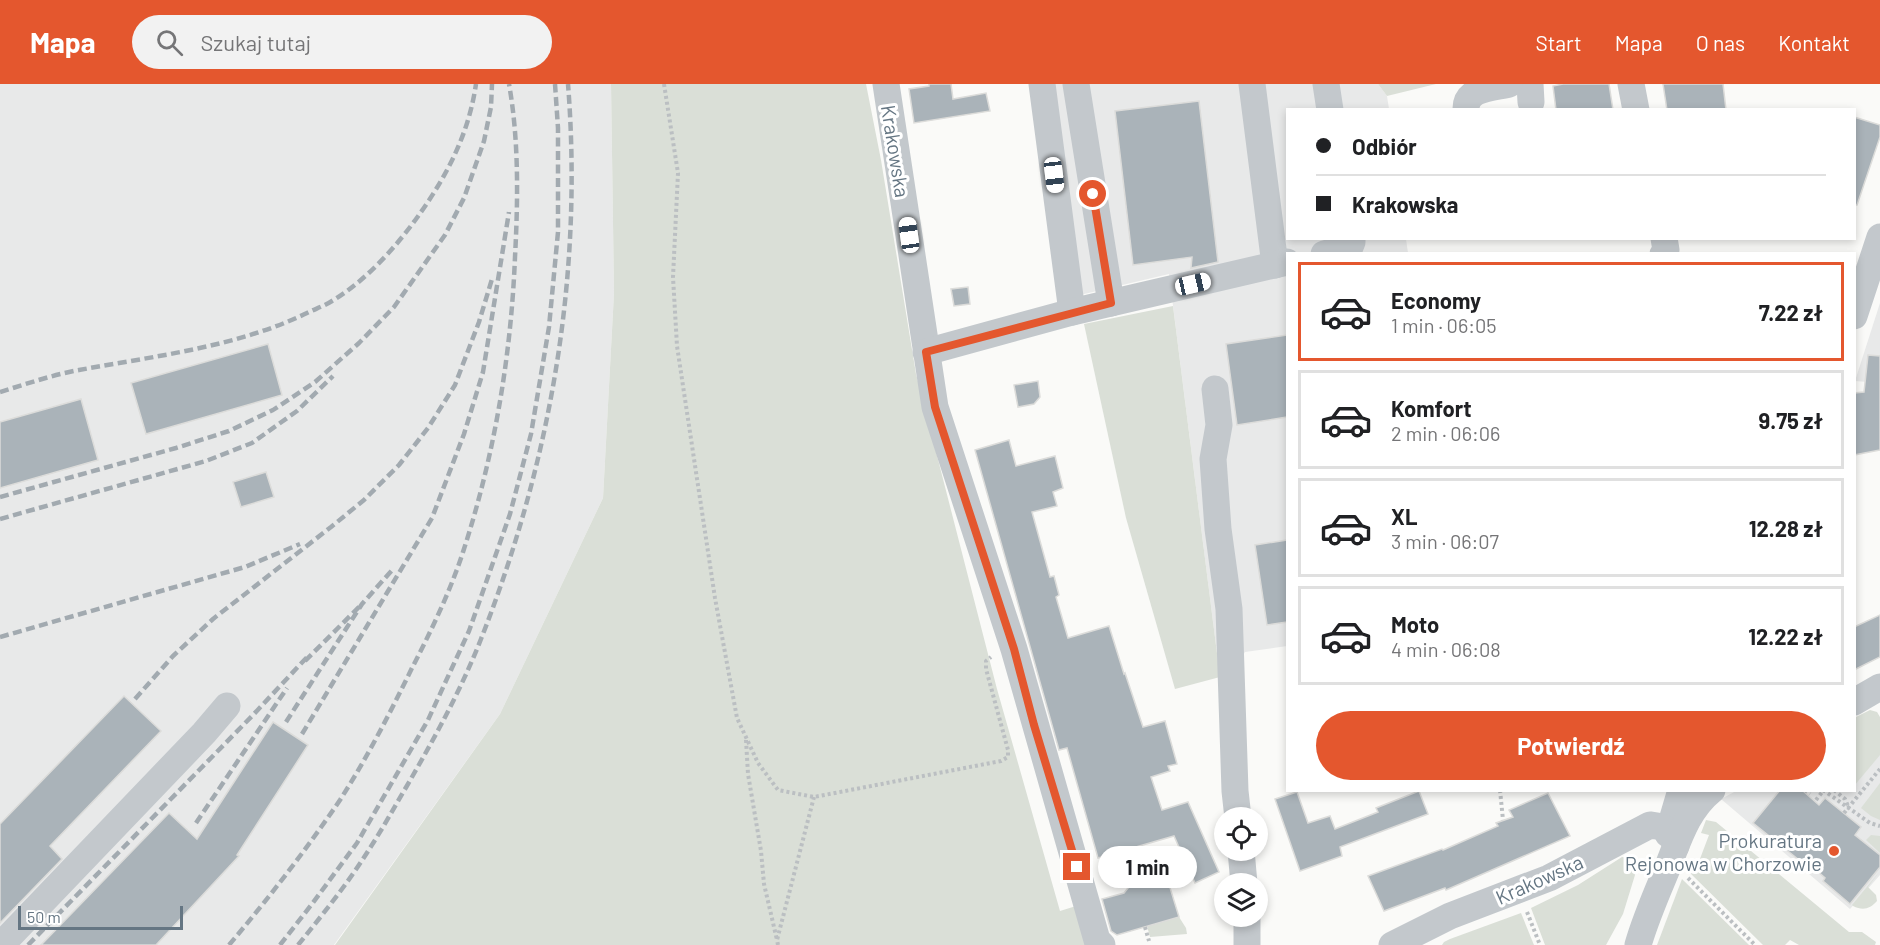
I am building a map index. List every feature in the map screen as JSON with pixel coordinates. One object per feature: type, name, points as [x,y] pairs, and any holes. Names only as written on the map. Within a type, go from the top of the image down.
[{"type":"street","name":"Krakowska","points":[[886,84],[935,407],[1014,649],[1097,940],[1102,945]]},
{"type":"street","points":[[1042,84],[1072,312]]},
{"type":"street","points":[[1076,84],[1111,303]]},
{"type":"street","points":[[926,352],[1072,312],[1281,264],[1252,84]]},
{"type":"street","points":[[1326,84],[1330,108]]},
{"type":"street","points":[[1466,108],[1466,101],[1472,93],[1509,84]]},
{"type":"street","points":[[1631,84],[1636,108]]},
{"type":"street","points":[[1856,309],[1880,237]]},
{"type":"street","points":[[1331,252],[1350,247],[1352,240]]},
{"type":"street","points":[[1215,389],[1219,425],[1213,459],[1218,529],[1229,609],[1237,807]]},
{"type":"street","points":[[1856,701],[1880,687]]},
{"type":"street","points":[[1,945],[204,734],[227,706]]},
{"type":"street","points":[[1638,945],[1673,839],[1681,792]]},
{"type":"street","points":[[1620,945],[1673,839],[1701,799],[1710,792]]},
{"type":"street","name":"Krakowska","points":[[1392,945],[1450,916],[1549,878],[1650,825],[1665,828],[1673,839]]},
{"type":"street","points":[[1247,927],[1247,945]]},
{"type":"path","points":[[664,84],[678,173],[673,277],[677,345],[715,598],[738,718],[758,763],[778,790],[814,797],[1002,761],[1008,757],[1008,750],[986,669],[986,661],[1014,649]]},
{"type":"path","points":[[746,736],[748,774],[764,884],[778,943]]},
{"type":"path","points":[[1844,813],[1880,769]]},
{"type":"path","points":[[1500,792],[1503,820]]},
{"type":"path","points":[[1816,800],[1822,792]]},
{"type":"path","points":[[1825,792],[1870,824],[1880,826]]},
{"type":"path","points":[[1836,792],[1845,799],[1848,807]]},
{"type":"path","points":[[778,943],[814,797]]},
{"type":"path","points":[[1684,874],[1755,945]]},
{"type":"path","points":[[1528,915],[1540,945]]},
{"type":"path","points":[[1145,927],[1149,941]]},
{"type":"shaded area","points":[[0,84],[611,84],[614,293],[603,498],[500,714],[334,945],[0,945]]},
{"type":"shaded area","points":[[611,84],[866,84],[881,160],[916,374],[997,689],[1060,911],[1076,906],[1089,945],[335,945],[500,714],[603,498],[614,293]]},
{"type":"shaded area","points":[[1039,84],[1378,84],[1387,96],[1389,108],[1286,108],[1286,240],[1406,240],[1408,252],[1286,252],[1286,646],[1245,652],[1231,674],[1220,677],[1169,274],[1063,299]]},
{"type":"shaded area","points":[[1378,84],[1436,84],[1387,96]]},
{"type":"shaded area","points":[[1880,303],[1880,383],[1856,381]]},
{"type":"shaded area","points":[[1173,306],[1220,677],[1175,689],[1126,518],[1084,324]]},
{"type":"shaded area","points":[[1870,710],[1877,712],[1880,717],[1880,755],[1856,784],[1856,717]]},
{"type":"shaded area","points":[[1856,721],[1880,725],[1880,875],[1850,909],[1721,799],[1734,792],[1856,792]]},
{"type":"shaded area","points":[[1880,783],[1880,820],[1861,808]]},
{"type":"shaded area","points":[[1706,820],[1716,822],[1849,932],[1862,932],[1876,942],[1875,945],[1799,945],[1790,940],[1785,945],[1763,945],[1686,869],[1695,872],[1709,835],[1701,833]]},
{"type":"shaded area","points":[[1871,835],[1880,836],[1880,853],[1866,840]]},
{"type":"shaded area","points":[[1622,857],[1628,858],[1635,875],[1623,914],[1606,945],[1545,945],[1531,908],[1578,885]]},
{"type":"shaded area","points":[[1880,871],[1868,887],[1876,895],[1877,901],[1866,908],[1853,906],[1852,905]]},
{"type":"shaded area","points":[[1682,879],[1749,945],[1657,945]]},
{"type":"shaded area","points":[[1521,913],[1534,945],[1442,945],[1450,939]]},
{"type":"shaded area","points":[[1179,917],[1187,934],[1150,937],[1147,926]]},
{"type":"building","points":[[929,84],[951,84],[953,99],[986,93],[990,111],[914,123],[909,89],[929,86]]},
{"type":"building","points":[[1609,84],[1613,108],[1556,108],[1553,86]]},
{"type":"building","points":[[1663,84],[1723,84],[1726,108],[1667,108]]},
{"type":"building","points":[[1199,101],[1218,262],[1191,268],[1192,257],[1133,265],[1115,111]]},
{"type":"building","points":[[1856,118],[1880,125],[1880,137],[1857,205]]},
{"type":"building","points":[[968,287],[970,304],[954,306],[951,289]]},
{"type":"building","points":[[1286,335],[1286,417],[1237,425],[1226,344]]},
{"type":"building","points":[[268,344],[282,395],[146,434],[131,383]]},
{"type":"building","points":[[1868,355],[1880,356],[1880,450],[1856,455],[1856,393],[1864,392]]},
{"type":"building","points":[[1038,381],[1040,397],[1034,404],[1018,407],[1014,385]]},
{"type":"building","points":[[81,399],[98,460],[0,488],[0,422]]},
{"type":"building","points":[[1009,440],[1016,466],[1055,456],[1063,488],[1053,492],[1057,506],[1032,512],[1050,577],[1054,576],[1059,595],[1056,597],[1068,638],[1109,626],[1143,727],[1165,721],[1177,764],[1168,766],[1170,771],[1151,777],[1162,810],[1188,802],[1219,872],[1195,883],[1174,836],[1098,858],[1067,748],[1059,750],[975,450]]},
{"type":"building","points":[[266,472],[274,497],[241,507],[233,482]]},
{"type":"building","points":[[1286,540],[1286,622],[1267,625],[1255,545]]},
{"type":"building","points":[[1880,615],[1880,657],[1856,669],[1856,626]]},
{"type":"building","points":[[124,696],[161,731],[50,846],[62,859],[0,923],[0,824]]},
{"type":"building","points":[[273,722],[308,745],[237,855],[239,856],[156,945],[41,945],[169,813],[197,839]]},
{"type":"building","points":[[1297,792],[1308,823],[1330,816],[1335,829],[1378,812],[1376,808],[1419,792],[1428,814],[1340,847],[1342,856],[1300,871],[1275,799]]},
{"type":"building","name":"Prokuratura Rejonowa w Chorzowie","points":[[1778,792],[1804,792],[1819,805],[1825,798],[1861,827],[1855,835],[1880,855],[1880,867],[1850,904],[1823,881],[1825,878],[1809,864],[1804,864],[1753,823]]},
{"type":"building","points":[[1548,793],[1570,836],[1446,890],[1445,888],[1384,911],[1368,876],[1443,850],[1498,826],[1496,823],[1513,817],[1509,810]]},
{"type":"building","points":[[1168,881],[1179,917],[1117,935],[1111,931],[1102,899],[1124,893],[1132,883],[1144,887]]},
{"type":"railway","points":[[0,392],[69,372],[224,342],[280,325],[332,301],[357,283],[381,261],[431,197],[449,167],[463,135],[476,84]]},
{"type":"railway","points":[[0,497],[229,431],[273,410],[315,382],[359,343],[394,307],[445,235],[464,198],[484,141],[491,107],[492,84]]},
{"type":"railway","points":[[229,945],[300,856],[350,784],[378,735],[426,640],[463,552],[492,443],[510,332],[517,192],[515,127],[509,84]]},
{"type":"railway","points":[[280,945],[357,843],[428,720],[469,631],[510,514],[531,434],[549,327],[558,232],[558,128],[555,84]]},
{"type":"railway","points":[[298,945],[362,861],[428,749],[473,658],[505,572],[526,504],[543,436],[566,297],[571,226],[568,84]]},
{"type":"railway","points":[[302,734],[432,518],[464,434],[483,372],[509,212]]},
{"type":"railway","points":[[135,699],[173,656],[213,619],[364,500],[399,465],[428,428],[455,385],[479,322],[492,279]]},
{"type":"railway","points":[[0,519],[206,461],[252,443],[297,411],[333,376]]},
{"type":"railway","points":[[0,637],[245,567],[300,544]]},
{"type":"railway","points":[[286,722],[362,604],[394,568]]},
{"type":"railway","points":[[305,661],[362,604]]},
{"type":"railway","points":[[28,945],[309,655]]},
{"type":"railway","points":[[196,823],[287,688]]},
{"type":"place","name":"Prokuratura Rejonowa w Chorzowie","points":[[1834,851]]},
{"type":"route","points":[[1077,867],[1034,725],[1014,649],[935,407],[926,352],[1111,303],[1093,194]]}]
